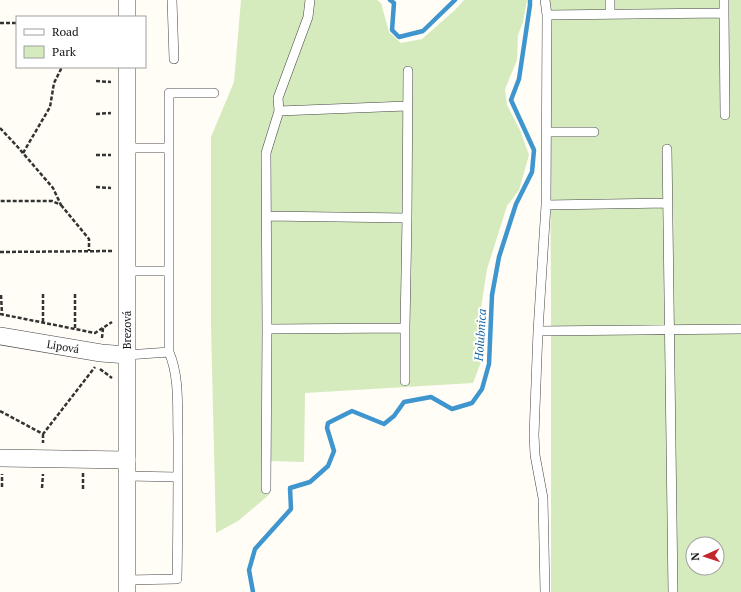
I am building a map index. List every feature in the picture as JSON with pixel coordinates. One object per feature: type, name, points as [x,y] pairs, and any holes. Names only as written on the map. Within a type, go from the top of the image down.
[{"type":"street","points":[[127,0],[127,16]]},
{"type":"street","name":"Brezová","points":[[127,68],[122,151],[127,271],[127,586]]},
{"type":"street","name":"Lipová","points":[[0,336],[100,353],[127,355]]},
{"type":"street","points":[[0,458],[127,468]]},
{"type":"lane","points":[[172,0],[174,59]]},
{"type":"lane","points":[[266,489],[266,153],[279,111],[278,98],[308,17],[310,0]]},
{"type":"lane","points":[[545,592],[543,498],[535,456],[534,435],[538,331],[546,205],[546,0]]},
{"type":"lane","points":[[610,0],[610,14]]},
{"type":"lane","points":[[724,0],[725,114]]},
{"type":"lane","points":[[547,15],[724,13]]},
{"type":"lane","points":[[405,381],[408,71]]},
{"type":"lane","points":[[127,586],[177,579],[178,477],[176,373],[174,363],[169,352],[169,94],[214,93]]},
{"type":"lane","points":[[279,111],[407,106]]},
{"type":"lane","points":[[546,132],[594,132]]},
{"type":"lane","points":[[122,151],[169,148]]},
{"type":"lane","points":[[667,149],[673,592]]},
{"type":"lane","points":[[546,205],[668,203]]},
{"type":"lane","points":[[266,216],[407,218]]},
{"type":"lane","points":[[127,271],[169,271]]},
{"type":"lane","points":[[267,329],[405,328]]},
{"type":"lane","points":[[538,331],[741,329]]},
{"type":"lane","points":[[127,355],[169,352]]},
{"type":"lane","points":[[127,468],[178,477]]},
{"type":"path","points":[[0,22],[16,23]]},
{"type":"path","points":[[23,153],[50,107],[54,83],[62,68]]},
{"type":"path","points":[[96,82],[116,82]]},
{"type":"path","points":[[96,114],[116,113]]},
{"type":"path","points":[[0,128],[53,188],[62,205],[89,239],[89,251]]},
{"type":"path","points":[[96,155],[122,151]]},
{"type":"path","points":[[96,188],[117,188]]},
{"type":"path","points":[[0,201],[52,201],[62,205]]},
{"type":"path","points":[[0,252],[117,251]]},
{"type":"path","points":[[43,294],[43,322]]},
{"type":"path","points":[[75,294],[75,329]]},
{"type":"path","points":[[1,295],[1,314],[95,333],[113,321]]},
{"type":"path","points":[[0,411],[43,434],[96,367]]},
{"type":"green space","points":[[241,0],[377,0],[381,3],[389,32],[401,43],[422,39],[455,10],[464,0],[527,0],[523,22],[518,35],[517,60],[505,89],[507,105],[520,130],[529,155],[519,190],[507,206],[487,269],[479,321],[484,354],[473,383],[305,393],[304,462],[270,461],[270,494],[238,521],[216,533],[211,327],[211,137],[234,82]]},
{"type":"green space","points":[[549,0],[741,0],[741,592],[551,592]]},
{"type":"waterway","name":"Holubnica","points":[[390,0],[394,3],[392,30],[399,37],[423,31],[455,0]]},
{"type":"waterway","name":"Holubnica","points":[[253,592],[249,570],[255,549],[291,509],[290,488],[310,482],[328,466],[334,451],[327,428],[328,423],[352,411],[384,424],[394,416],[404,402],[431,397],[452,409],[472,403],[482,389],[489,364],[492,295],[499,257],[516,204],[532,172],[534,150],[511,100],[519,79],[530,0]]}]
